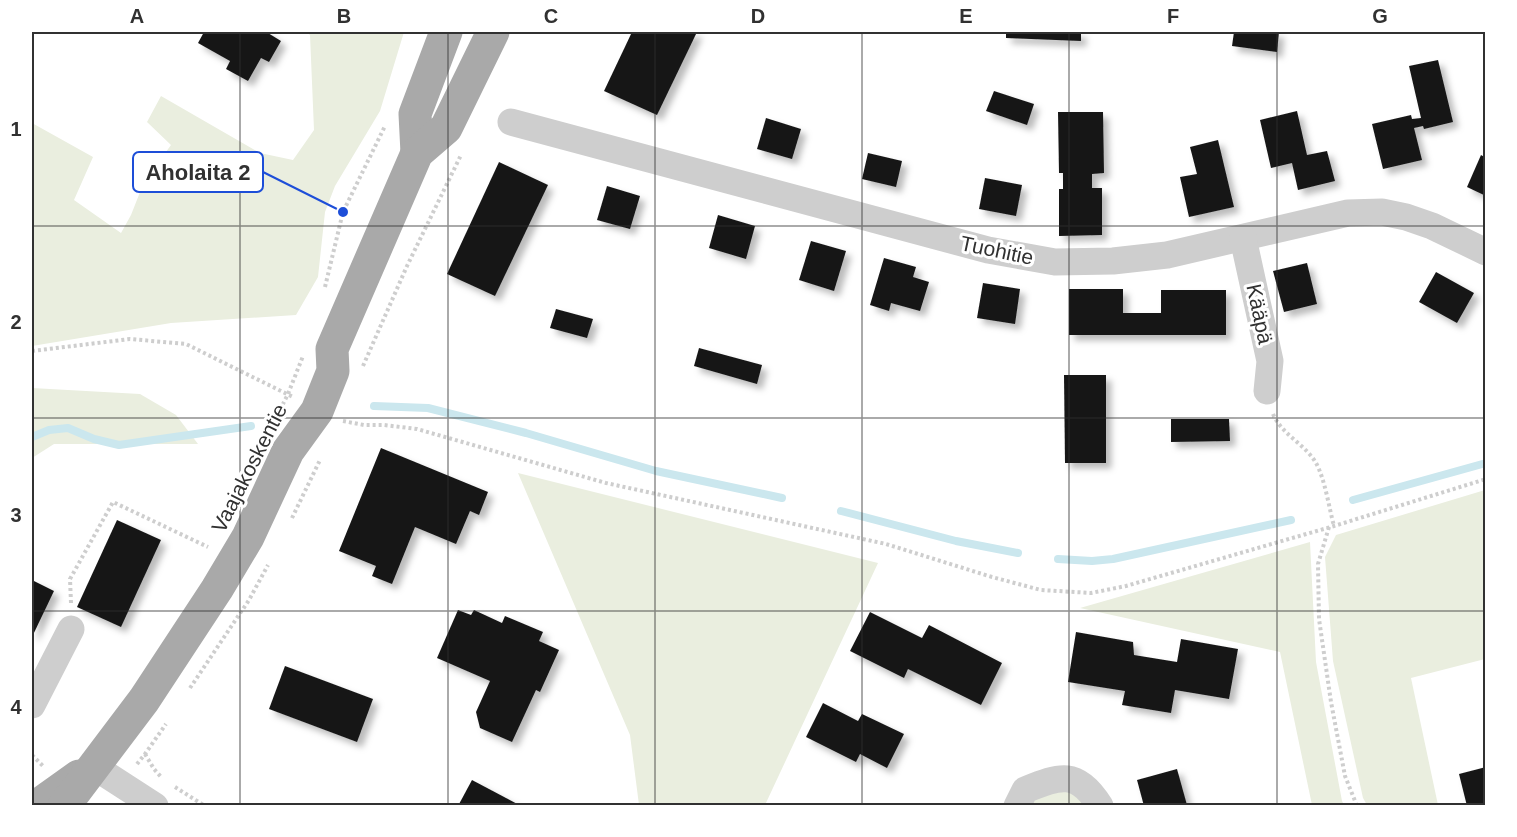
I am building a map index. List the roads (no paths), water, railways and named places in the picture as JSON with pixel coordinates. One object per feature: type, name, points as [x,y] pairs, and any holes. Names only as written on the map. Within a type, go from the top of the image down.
[{"type":"main road","name":"Vaajakoskentie","points":[[417,153],[415,114],[446,32]]},
{"type":"main road","name":"Vaajakoskentie","points":[[64,806],[144,700],[217,589],[248,537],[288,451],[317,411],[333,371],[318,350],[417,153],[446,128],[492,32]]},
{"type":"main road","name":"Vaajakoskentie","points":[[37,806],[93,766]]},
{"type":"street","name":"Tuohitie","points":[[511,122],[988,250],[1055,262],[1113,261],[1167,255],[1348,213],[1382,212],[1432,226],[1485,252]]},
{"type":"street","name":"Kääpä","points":[[1243,238],[1270,362],[1267,391]]},
{"type":"street","points":[[32,705],[71,629]]},
{"type":"street","points":[[93,766],[156,806]]},
{"type":"street","points":[[1017,806],[1025,790],[1054,779],[1074,779],[1094,795],[1100,806]]},
{"type":"waterway","points":[[374,406],[428,408],[526,433],[656,471],[782,498]]},
{"type":"waterway","points":[[32,437],[49,430],[68,428],[94,439],[119,445],[251,426]]},
{"type":"waterway","points":[[1353,500],[1486,463]]},
{"type":"waterway","points":[[841,511],[956,541],[1018,553]]},
{"type":"waterway","points":[[1058,559],[1092,561],[1113,559],[1291,520]]},
{"type":"place","name":"Aholaita 2","points":[[343,212]]}]
